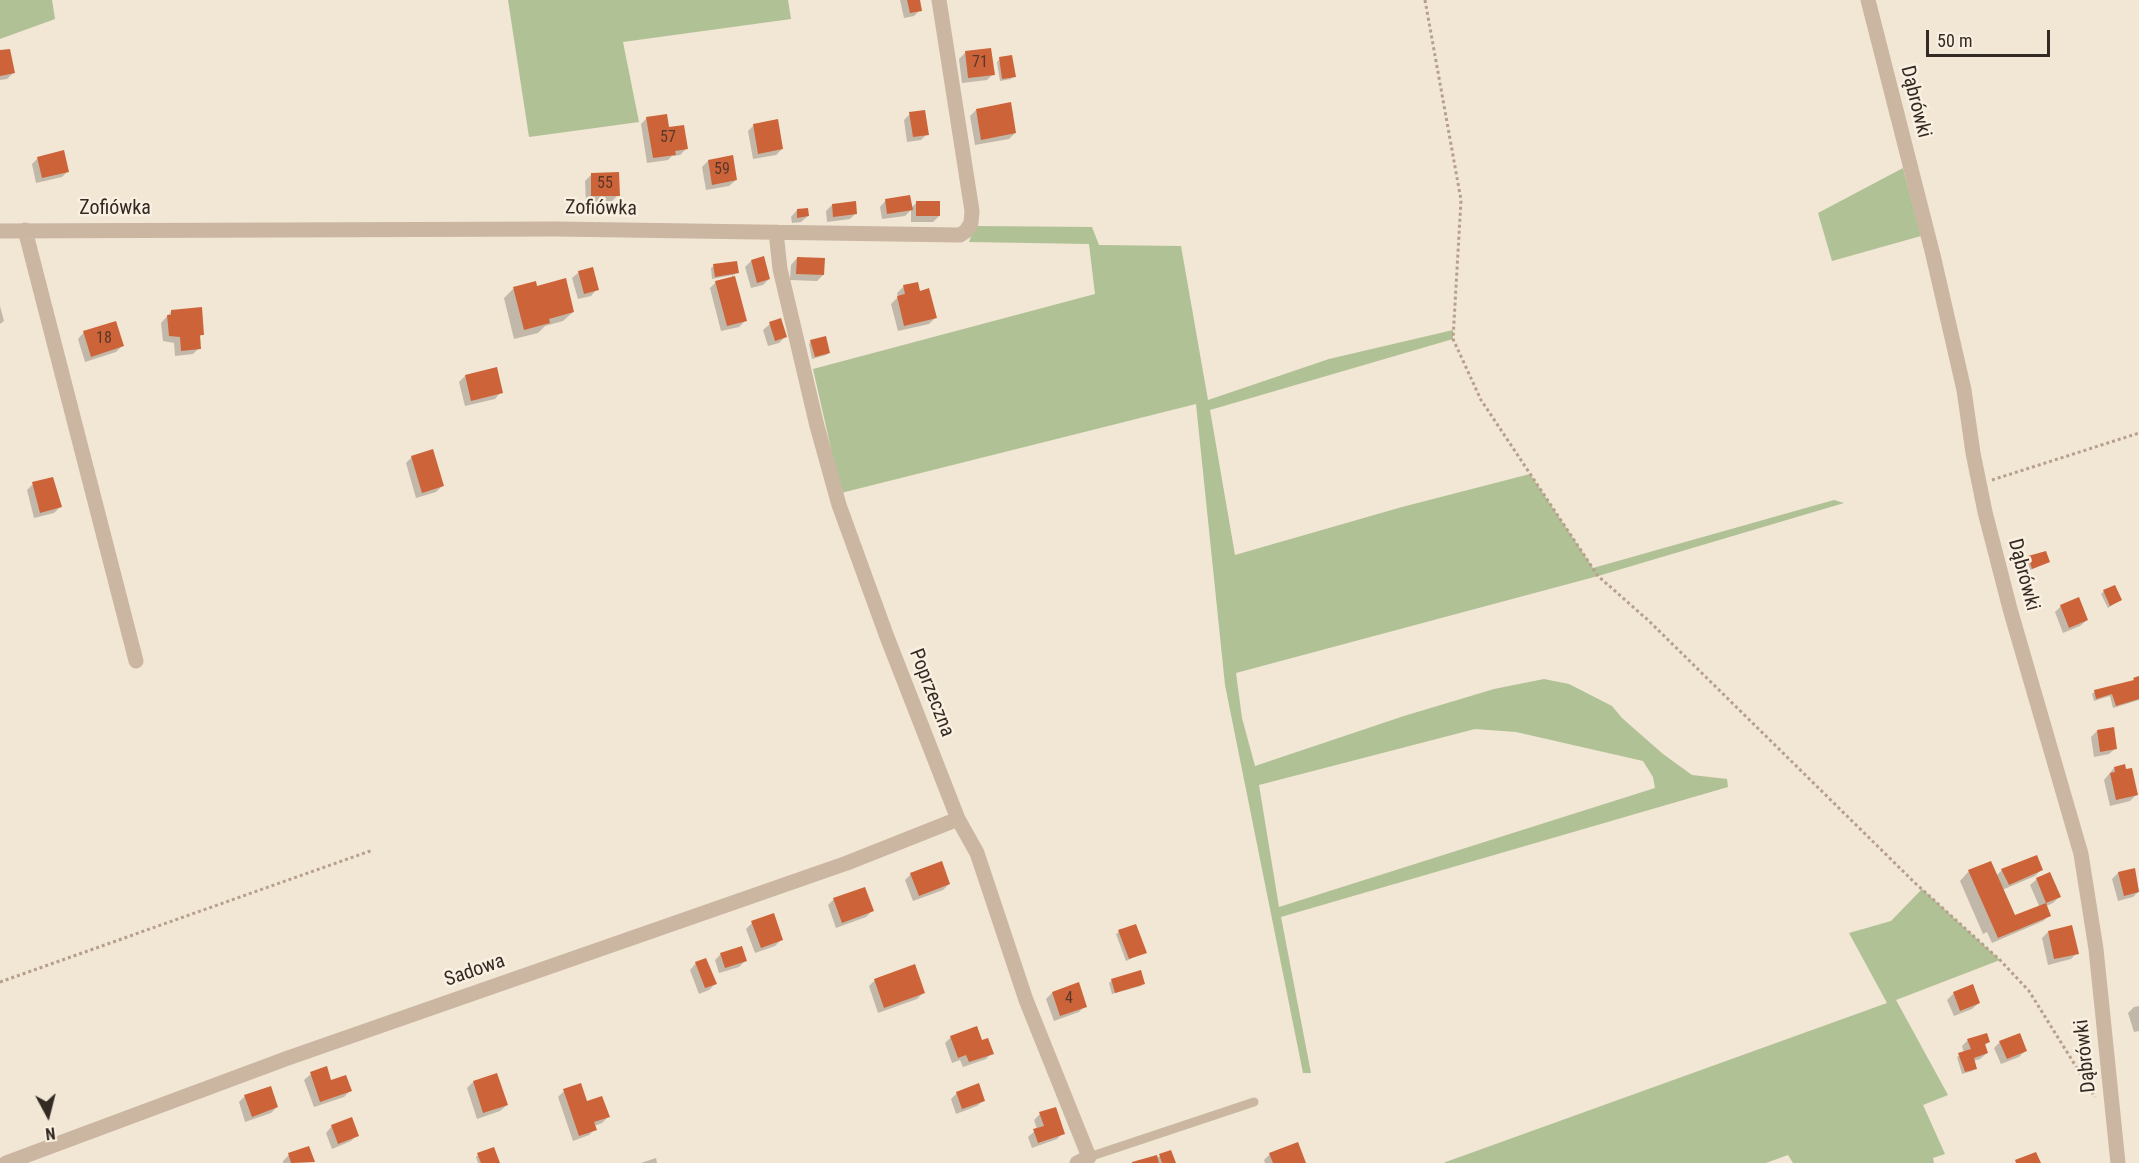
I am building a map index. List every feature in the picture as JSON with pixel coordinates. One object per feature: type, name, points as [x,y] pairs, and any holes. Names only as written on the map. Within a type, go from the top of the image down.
[{"type":"street","name":"Zofiówka","points":[[0,231],[556,229],[953,236],[966,231],[971,223],[972,212],[939,0]]},
{"type":"street","name":"Dąbrówki","points":[[1868,0],[1933,255],[1959,367],[1979,483],[2010,609],[2081,854],[2096,949],[2118,1163]]},
{"type":"street","points":[[25,231],[136,661]]},
{"type":"street","name":"Poprzeczna","points":[[776,232],[783,280],[817,426],[839,505],[891,648],[958,819],[977,853],[1083,1160]]},
{"type":"street","name":"Sadowa","points":[[6,1163],[299,1054],[847,863],[958,819]]},
{"type":"lane","points":[[1083,1160],[1254,1102]]},
{"type":"path","points":[[1425,0],[1461,200],[1453,339],[1480,400],[1598,576],[1650,621],[1915,883],[2000,960],[2029,991],[2098,1101]]},
{"type":"path","points":[[1979,483],[2139,433]]},
{"type":"path","points":[[0,982],[373,850]]},
{"type":"green space","points":[[0,0],[52,0],[55,19],[0,39]]},
{"type":"green space","points":[[508,0],[788,0],[791,19],[623,42],[639,122],[529,137]]},
{"type":"green space","points":[[1903,168],[1921,236],[1832,261],[1818,213]]},
{"type":"green space","points":[[975,226],[1092,227],[1099,245],[1181,246],[1208,400],[1329,359],[1453,330],[1453,339],[1210,410],[1235,555],[1402,507],[1530,474],[1593,568],[1834,500],[1844,503],[1598,576],[1236,673],[1242,718],[1255,766],[1404,716],[1494,689],[1544,679],[1569,684],[1612,706],[1622,718],[1663,754],[1692,775],[1727,779],[1728,787],[1281,917],[1311,1073],[1303,1073],[1225,685],[1196,404],[841,493],[813,369],[1095,294],[1089,244],[969,242]],"holes":[[[1475,729],[1516,732],[1643,761],[1653,777],[1655,788],[1279,907],[1259,785]]]},
{"type":"green space","points":[[1922,889],[2000,960],[1896,1000],[1948,1095],[1923,1105],[1945,1154],[1933,1158],[1934,1163],[1793,1163],[1788,1155],[1766,1163],[1443,1163],[1887,1003],[1849,933],[1891,921]]},
{"type":"building","points":[[907,0],[920,0],[922,11],[910,13]]},
{"type":"building","points":[[991,48],[995,75],[968,78],[965,51]]},
{"type":"building","points":[[10,49],[15,73],[0,76],[0,50]]},
{"type":"building","points":[[1012,55],[1016,77],[1002,79],[999,57]]},
{"type":"building","points":[[1011,102],[1016,133],[981,140],[976,109]]},
{"type":"building","points":[[925,110],[929,135],[913,137],[909,112]]},
{"type":"building","points":[[667,114],[669,127],[684,125],[688,149],[675,151],[676,155],[653,158],[646,117]]},
{"type":"building","points":[[778,119],[783,149],[758,154],[753,124]]},
{"type":"building","points":[[64,150],[69,172],[42,178],[37,157]]},
{"type":"building","points":[[733,155],[737,180],[712,185],[708,160]]},
{"type":"building","points":[[619,172],[620,196],[591,196],[591,173]]},
{"type":"building","points":[[910,195],[913,210],[887,214],[885,199]]},
{"type":"building","points":[[856,201],[857,214],[833,217],[832,204]]},
{"type":"building","points":[[916,201],[940,201],[940,216],[916,216]]},
{"type":"building","points":[[808,208],[809,216],[797,218],[797,209]]},
{"type":"building","points":[[764,256],[770,279],[757,283],[751,260]]},
{"type":"building","points":[[797,257],[825,258],[824,275],[796,274]]},
{"type":"building","points":[[737,261],[739,273],[715,277],[713,264]]},
{"type":"building","points":[[593,267],[599,290],[584,294],[578,271]]},
{"type":"building","points":[[735,276],[747,321],[727,326],[715,281]]},
{"type":"building","points":[[566,278],[574,312],[549,319],[550,323],[524,330],[513,287],[536,281],[537,286]]},
{"type":"building","points":[[918,282],[920,291],[929,288],[937,318],[904,326],[897,296],[905,294],[903,285]]},
{"type":"building","points":[[202,307],[204,335],[200,335],[201,349],[181,351],[180,337],[169,336],[167,315],[171,315],[171,310]]},
{"type":"building","points":[[781,318],[787,337],[775,341],[769,322]]},
{"type":"building","points":[[116,321],[124,346],[91,357],[83,331]]},
{"type":"building","points":[[826,336],[830,353],[815,357],[810,340]]},
{"type":"building","points":[[497,367],[503,393],[471,401],[465,375]]},
{"type":"building","points":[[433,449],[444,486],[422,493],[411,456]]},
{"type":"building","points":[[53,477],[62,507],[40,513],[32,482]]},
{"type":"building","points":[[2046,551],[2050,562],[2032,569],[2028,556]]},
{"type":"building","points":[[2115,585],[2122,600],[2110,606],[2103,590]]},
{"type":"building","points":[[2079,597],[2088,620],[2069,628],[2060,605]]},
{"type":"building","points":[[2139,676],[2139,699],[2116,706],[2112,694],[2096,699],[2094,690],[2134,680],[2133,678]]},
{"type":"building","points":[[2114,727],[2117,749],[2100,752],[2097,730]]},
{"type":"building","points":[[2125,764],[2126,769],[2132,768],[2138,795],[2116,800],[2110,773],[2115,772],[2114,767]]},
{"type":"building","points":[[2037,855],[2043,870],[2009,885],[2001,869]]},
{"type":"building","points":[[942,861],[950,884],[919,896],[910,873]]},
{"type":"building","points":[[1991,861],[2015,915],[2046,903],[2051,916],[1998,938],[1968,870]]},
{"type":"building","points":[[2135,868],[2139,892],[2124,896],[2118,872]]},
{"type":"building","points":[[2050,872],[2061,897],[2046,903],[2036,878]]},
{"type":"building","points":[[865,887],[874,911],[842,923],[833,898]]},
{"type":"building","points":[[774,913],[783,940],[761,948],[751,921]]},
{"type":"building","points":[[1136,924],[1147,953],[1129,959],[1118,930]]},
{"type":"building","points":[[2072,925],[2079,954],[2054,959],[2048,931]]},
{"type":"building","points":[[742,946],[747,961],[725,968],[720,953]]},
{"type":"building","points":[[706,958],[717,984],[705,988],[695,962]]},
{"type":"building","points":[[915,964],[925,993],[884,1008],[874,979]]},
{"type":"building","points":[[1141,970],[1145,984],[1115,993],[1111,979]]},
{"type":"building","points":[[1079,982],[1087,1007],[1060,1016],[1052,992]]},
{"type":"building","points":[[1973,984],[1980,1003],[1960,1011],[1953,992]]},
{"type":"building","points":[[977,1026],[982,1040],[988,1038],[994,1054],[969,1062],[966,1055],[958,1058],[950,1036]]},
{"type":"building","points":[[1987,1033],[1990,1042],[1985,1044],[1988,1053],[1974,1058],[1977,1069],[1965,1072],[1958,1053],[1971,1049],[1967,1039]]},
{"type":"building","points":[[2020,1033],[2027,1051],[2007,1059],[1999,1041]]},
{"type":"building","points":[[327,1066],[331,1080],[346,1075],[352,1091],[320,1102],[310,1072]]},
{"type":"building","points":[[497,1073],[508,1105],[483,1113],[473,1081]]},
{"type":"building","points":[[581,1083],[587,1101],[602,1096],[610,1117],[594,1122],[597,1130],[579,1136],[563,1089]]},
{"type":"building","points":[[979,1083],[985,1101],[962,1109],[956,1092]]},
{"type":"building","points":[[271,1086],[278,1107],[252,1117],[244,1095]]},
{"type":"building","points":[[1056,1107],[1065,1134],[1038,1143],[1033,1129],[1044,1126],[1039,1112]]},
{"type":"building","points":[[352,1117],[359,1136],[338,1144],[331,1125]]},
{"type":"building","points":[[1298,1142],[1306,1163],[1273,1163],[1269,1153]]},
{"type":"building","points":[[309,1146],[315,1162],[291,1163],[288,1153]]},
{"type":"building","points":[[494,1147],[500,1163],[481,1163],[477,1153]]},
{"type":"building","points":[[1171,1150],[1176,1163],[1162,1163],[1159,1154]]},
{"type":"building","points":[[2036,1152],[2041,1163],[2016,1163],[2015,1160]]},
{"type":"building","points":[[1157,1155],[1159,1163],[1132,1163],[1132,1162]]}]
